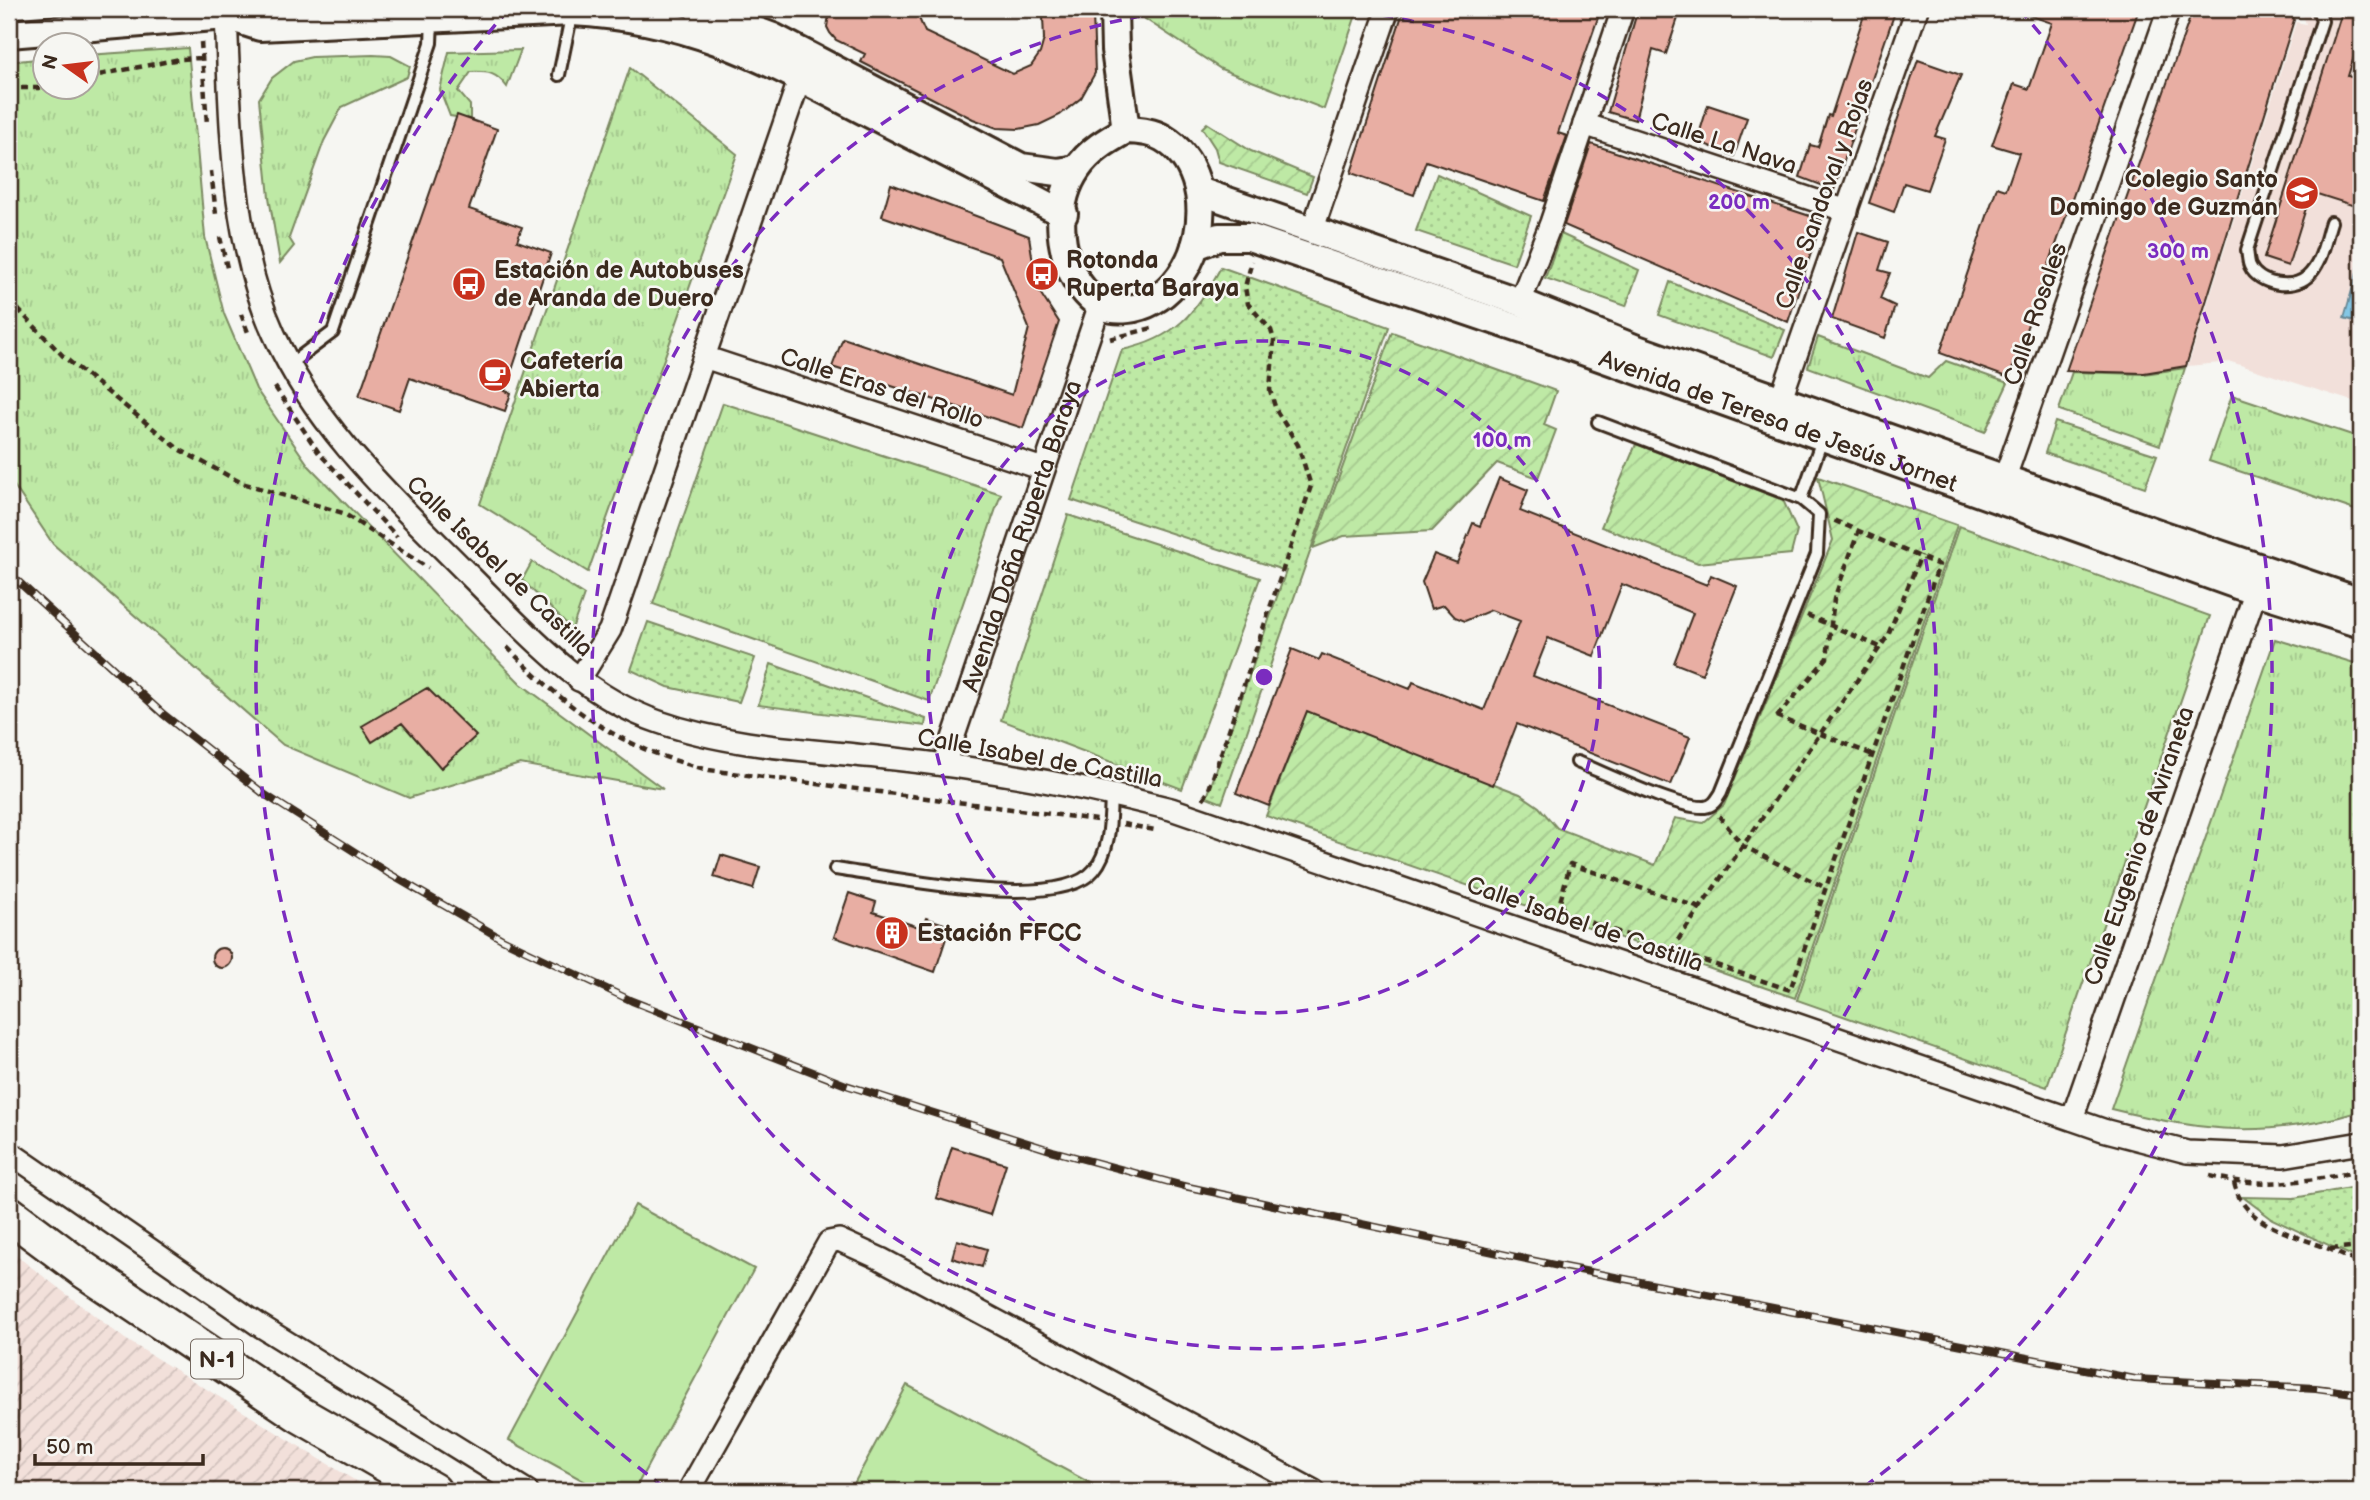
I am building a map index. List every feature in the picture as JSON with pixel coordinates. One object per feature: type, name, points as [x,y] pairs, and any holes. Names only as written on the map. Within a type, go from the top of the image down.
[{"type":"highway","name":"N-1","points":[[9,1214],[84,1270],[299,1414],[433,1491]]},
{"type":"street","points":[[698,9],[773,37],[1021,167],[1045,171],[1076,169]]},
{"type":"street","points":[[1114,9],[1115,50],[1126,130]]},
{"type":"street","points":[[1312,230],[1388,9]]},
{"type":"street","points":[[1520,302],[1623,9]]},
{"type":"street","name":"Calle Sandoval y Rojas","points":[[1781,398],[1917,9]]},
{"type":"street","name":"Calle Rosales","points":[[2005,477],[2169,9]]},
{"type":"street","points":[[9,34],[236,13],[260,27],[572,12],[603,13],[710,36],[800,75],[1064,214]]},
{"type":"street","name":"Calle Isabel de Castilla","points":[[236,13],[238,187],[249,257],[272,331],[289,365],[325,420],[368,473],[531,638],[579,680],[622,707],[689,731],[740,740],[944,765],[1111,793],[1171,809],[2103,1130],[2187,1152],[2283,1156],[2361,1143]]},
{"type":"street","points":[[579,680],[610,630],[800,75]]},
{"type":"street","name":"Calle La Nava","points":[[1584,124],[1847,211]]},
{"type":"street","points":[[1126,130],[1148,132],[1163,138],[1188,166],[1199,191],[1200,221],[1195,246],[1176,282],[1158,298],[1136,308],[1119,310],[1100,307],[1085,293],[1068,267],[1062,238],[1068,187],[1076,169],[1105,141],[1126,130]]},
{"type":"street","name":"Avenida de Teresa de Jesús Jornet","points":[[1199,191],[1520,302],[1637,348],[2361,601]]},
{"type":"street","name":"Avenida de Teresa de Jesús Jornet","points":[[1195,246],[1219,237],[1249,237],[2256,591],[2361,624]]},
{"type":"street","name":"Avenida Doña Ruperta Baraya","points":[[944,765],[1100,307]]},
{"type":"street","name":"Calle Eras del Rollo","points":[[704,357],[1043,469]]},
{"type":"street","name":"Calle Eugenio de Aviraneta","points":[[2072,1119],[2256,591]]},
{"type":"street","points":[[9,1152],[259,1325],[412,1423],[527,1491]]},
{"type":"street","points":[[689,1491],[729,1406],[829,1242],[839,1240],[881,1259],[1314,1491]]},
{"type":"lane","points":[[2318,9],[2322,21],[2247,250],[2250,266],[2263,279],[2278,284],[2292,284],[2307,277],[2318,262],[2331,222]]},
{"type":"lane","points":[[559,75],[572,12]]},
{"type":"lane","points":[[289,365],[333,332],[431,43],[432,19]]},
{"type":"lane","points":[[1577,762],[1685,804],[1711,805],[1721,793],[1817,554],[1819,514],[1801,499],[1598,422]]},
{"type":"lane","points":[[1801,499],[1823,437]]},
{"type":"lane","points":[[835,869],[1003,891],[1050,891],[1069,887],[1093,872],[1104,855],[1111,793]]},
{"type":"path","points":[[102,74],[180,59],[202,58]]},
{"type":"path","points":[[9,88],[32,88]]},
{"type":"path","points":[[1240,257],[1265,265]]},
{"type":"path","points":[[1171,809],[1175,799],[1182,797],[1202,800],[1208,792],[1311,486],[1298,445],[1276,410],[1270,390],[1274,340],[1271,330],[1248,304],[1245,287],[1252,261]]},
{"type":"path","points":[[9,300],[65,358],[180,450],[242,483],[343,513],[428,568]]},
{"type":"path","points":[[1089,337],[1105,342],[1146,332],[1160,324]]},
{"type":"path","points":[[1700,908],[1570,864],[1560,902],[1565,914],[1790,990],[1939,565],[1921,555],[1819,514]]},
{"type":"path","points":[[1777,717],[1827,657],[1834,599],[1858,530]]},
{"type":"path","points":[[1671,950],[1880,648],[1921,555]]},
{"type":"path","points":[[1794,610],[1880,648]]},
{"type":"path","points":[[1755,708],[1819,736],[1872,755]]},
{"type":"path","points":[[1711,805],[1743,846],[1826,888]]},
{"type":"path","points":[[2353,1173],[2361,1181]]},
{"type":"path","points":[[2234,1182],[2237,1197],[2262,1222],[2361,1264]]},
{"type":"path","points":[[2330,1249],[2361,1246]]},
{"type":"shaded area","name":"Colegio Santo Domingo de Guzmán","points":[[2301,9],[2361,9],[2361,404],[2231,362],[2188,366],[2296,22],[2306,24]]},
{"type":"shaded area","points":[[9,1250],[125,1339],[372,1491],[9,1491]]},
{"type":"green space","points":[[1136,9],[1358,9],[1324,109],[1221,69],[1136,13]]},
{"type":"green space","points":[[188,48],[205,237],[224,314],[256,389],[309,466],[521,684],[663,789],[520,764],[409,798],[283,745],[53,544],[9,478],[9,62],[32,59],[32,102],[102,102],[102,54]]},
{"type":"green space","points":[[521,50],[507,87],[492,74],[471,72],[458,91],[470,105],[470,119],[450,116],[440,90],[449,52]]},
{"type":"green space","points":[[391,56],[410,66],[407,77],[342,107],[324,141],[289,238],[294,246],[280,263],[269,197],[259,99],[272,78],[294,61],[312,57]]},
{"type":"green space","points":[[630,68],[737,154],[588,572],[480,504]]},
{"type":"green space","points":[[1207,123],[1251,151],[1313,177],[1307,193],[1219,162],[1215,148],[1202,128]]},
{"type":"green space","points":[[1437,174],[1531,216],[1514,264],[1416,231]]},
{"type":"green space","points":[[1561,234],[1639,270],[1626,306],[1545,278]]},
{"type":"green space","points":[[1221,267],[1389,327],[1222,803],[1207,797],[1286,571],[1071,500],[1122,350],[1156,339],[1182,322],[1193,311]]},
{"type":"green space","points":[[1670,282],[1785,330],[1774,357],[1659,315]]},
{"type":"green space","points":[[1392,332],[1556,391],[1544,425],[1556,430],[1538,478],[1497,463],[1432,531],[1344,536],[1313,548]]},
{"type":"green space","points":[[1818,337],[1928,378],[1946,361],[2008,383],[1985,432],[1808,367]]},
{"type":"green space","points":[[2185,368],[2160,445],[2059,410],[2072,372],[2144,374]]},
{"type":"green space","points":[[2232,395],[2361,438],[2361,512],[2209,461]]},
{"type":"green space","points":[[723,403],[1001,494],[929,701],[653,604]]},
{"type":"green space","points":[[2055,422],[2157,455],[2145,487],[2045,453]]},
{"type":"green space","points":[[1636,444],[1783,500],[1797,531],[1791,554],[1698,563],[1601,527]]},
{"type":"green space","points":[[1818,477],[1957,525],[1795,998],[1266,816],[1307,711],[1520,794],[1539,807],[1557,828],[1655,865],[1675,818],[1703,823],[1724,805],[1833,540]]},
{"type":"green space","points":[[1068,515],[1260,578],[1182,789],[1001,720]]},
{"type":"green space","points":[[1959,526],[2210,616],[2047,1087],[1797,1000]]},
{"type":"green space","points":[[532,562],[584,595],[572,629],[522,580]]},
{"type":"green space","points":[[648,622],[755,658],[739,702],[668,687],[631,670]]},
{"type":"green space","points":[[2275,639],[2361,665],[2361,1111],[2296,1126],[2236,1129],[2176,1123],[2111,1109]]},
{"type":"green space","points":[[771,664],[926,719],[925,726],[758,705]]},
{"type":"green space","points":[[2361,1186],[2361,1260],[2272,1219],[2243,1197],[2294,1198]]},
{"type":"green space","points":[[635,1205],[754,1269],[634,1491],[602,1491],[509,1440]]},
{"type":"green space","points":[[907,1385],[1105,1491],[850,1491]]},
{"type":"water","points":[[2361,259],[2361,323],[2344,318]]},
{"type":"building","points":[[830,9],[915,9],[925,32],[1013,74],[1031,66],[1040,53],[1044,39],[1043,17],[1093,13],[1095,73],[1081,98],[1060,115],[1039,125],[1019,129],[997,128],[973,119],[861,62],[865,54],[836,40],[830,33],[827,27]]},
{"type":"building","points":[[1404,9],[1601,9],[1558,133],[1567,136],[1544,201],[1426,161],[1414,195],[1351,173]]},
{"type":"building","points":[[1638,9],[1662,9],[1679,15],[1666,54],[1653,50],[1635,120],[1608,112]]},
{"type":"building","points":[[1866,9],[1896,9],[1834,190],[1800,177],[1810,145],[1818,147],[1828,115],[1831,116]]},
{"type":"building","points":[[2020,9],[2139,9],[2009,378],[1940,353],[1997,187],[2006,190],[2019,153],[1992,145],[2014,84],[2029,89],[2052,23],[2020,12]]},
{"type":"building","points":[[2193,9],[2291,9],[2294,20],[2186,366],[2144,373],[2066,371]]},
{"type":"building","points":[[2343,9],[2361,9],[2361,34],[2348,76],[2361,80],[2361,208],[2311,192],[2288,266],[2264,258]]},
{"type":"building","points":[[1918,60],[1961,75],[1935,136],[1945,139],[1927,190],[1904,183],[1894,212],[1869,203]]},
{"type":"building","points":[[1708,105],[1747,118],[1734,156],[1697,141]]},
{"type":"building","name":"Estación de Autobuses de Aranda de Duero","points":[[457,115],[497,129],[469,209],[522,227],[517,241],[551,253],[505,391],[511,393],[505,411],[410,378],[399,410],[359,396]]},
{"type":"building","points":[[1591,144],[1822,220],[1788,322],[1564,225]]},
{"type":"building","points":[[891,184],[1029,236],[1037,288],[1059,322],[1023,428],[832,367],[843,338],[1012,395],[1029,328],[1000,257],[882,216]]},
{"type":"building","points":[[1858,232],[1888,242],[1879,270],[1890,273],[1880,299],[1895,306],[1885,338],[1832,319]]},
{"type":"building","points":[[1499,478],[1528,490],[1520,511],[1707,585],[1711,575],[1737,586],[1702,674],[1674,663],[1693,613],[1622,584],[1594,656],[1548,638],[1533,676],[1690,737],[1671,785],[1517,724],[1493,785],[1307,711],[1269,806],[1236,793],[1292,649],[1319,660],[1322,654],[1410,689],[1413,682],[1484,710],[1520,621],[1491,610],[1465,621],[1455,617],[1444,605],[1431,609],[1422,582],[1434,554],[1457,563],[1473,523],[1480,526]]},
{"type":"building","points":[[427,688],[476,736],[441,768],[402,723],[372,742],[362,726]]},
{"type":"building","points":[[721,855],[760,867],[753,889],[714,877]]},
{"type":"building","name":"Estación FFCC","points":[[849,893],[876,902],[873,912],[922,928],[926,918],[950,926],[935,972],[834,937]]},
{"type":"building","points":[[222,948],[229,951],[232,958],[229,965],[222,968],[215,965],[212,958],[215,951]]},
{"type":"building","points":[[952,1147],[1006,1164],[990,1215],[936,1198]]},
{"type":"building","points":[[957,1240],[987,1249],[982,1267],[952,1258]]},
{"type":"railway","points":[[9,573],[163,714],[264,794],[388,873],[502,939],[632,1001],[846,1085],[1053,1151],[1184,1186],[1554,1265],[2135,1379],[2316,1388],[2361,1394]]},
{"type":"place","name":"Colegio Santo Domingo de Guzmán","points":[[2302,193]]},
{"type":"place","name":"Rotonda Ruperta Baraya","points":[[1042,274]]},
{"type":"place","name":"Estación de Autobuses de Aranda de Duero","points":[[469,284]]},
{"type":"place","name":"Cafetería Abierta","points":[[495,375]]},
{"type":"place","name":"Estación FFCC","points":[[892,933]]}]
